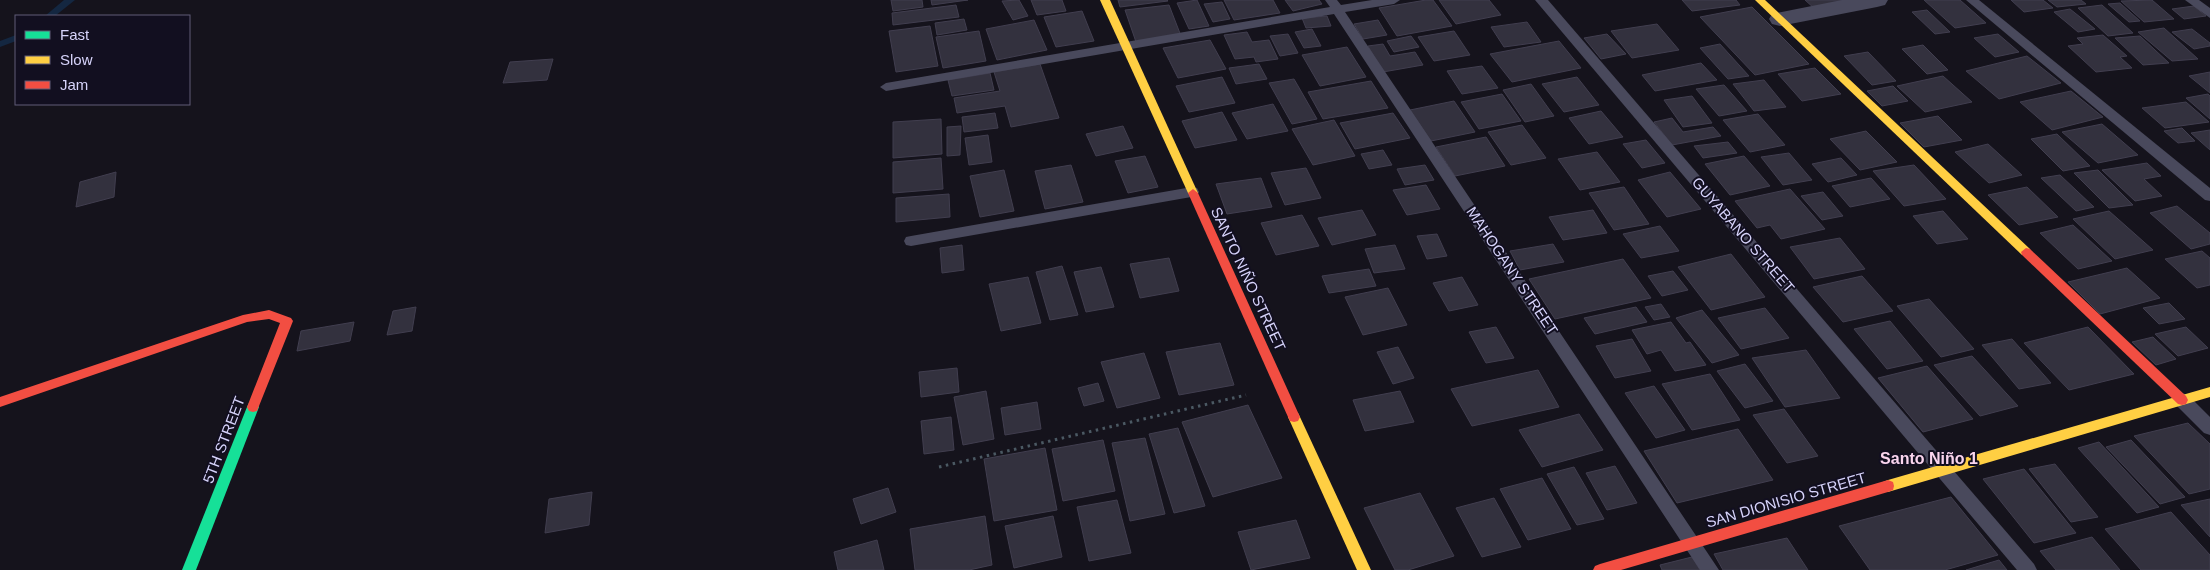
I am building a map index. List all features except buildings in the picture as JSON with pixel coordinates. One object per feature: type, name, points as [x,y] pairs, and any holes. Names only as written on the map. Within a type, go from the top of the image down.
[{"type":"street","name":"SANTO NIÑO STREET","points":[[1105,0],[1364,570]]},
{"type":"street","points":[[1760,0],[2182,400]]},
{"type":"street","points":[[1780,19],[1876,0]]},
{"type":"street","name":"5TH STREET","points":[[3,405],[247,318],[269,314],[287,321],[189,570]]},
{"type":"street","name":"SAN DIONISIO STREET","points":[[1600,570],[2210,392]]},
{"type":"lane","points":[[886,87],[1126,47],[1335,5],[1394,0]]},
{"type":"lane","name":"GUYABANO STREET","points":[[1541,0],[2028,570]]},
{"type":"lane","points":[[1972,0],[2210,196]]},
{"type":"lane","points":[[2191,0],[2210,14]]},
{"type":"lane","name":"MAHOGANY STREET","points":[[1335,5],[1710,570]]},
{"type":"lane","points":[[911,242],[1192,192]]},
{"type":"lane","points":[[2182,400],[2210,428]]},
{"type":"path","points":[[939,467],[1281,387]]},
{"type":"waterway","points":[[50,15],[70,0]]},
{"type":"waterway","points":[[0,44],[15,38]]},
{"type":"traffic: fast","points":[[189,570],[253,407]]},
{"type":"traffic: slow","points":[[1105,0],[1193,193]]},
{"type":"traffic: slow","points":[[1760,0],[2026,252]]},
{"type":"traffic: slow","points":[[1888,486],[2210,392]]},
{"type":"traffic: slow","points":[[1294,417],[1364,570]]},
{"type":"traffic: jam","points":[[1193,193],[1294,417]]},
{"type":"traffic: jam","points":[[2026,252],[2182,400]]},
{"type":"traffic: jam","points":[[0,402],[247,318],[269,314],[287,321],[253,407]]},
{"type":"traffic: jam","points":[[1600,570],[1888,486]]},
{"type":"district","name":"Santo Niño 1","points":[[1929,458]]}]
